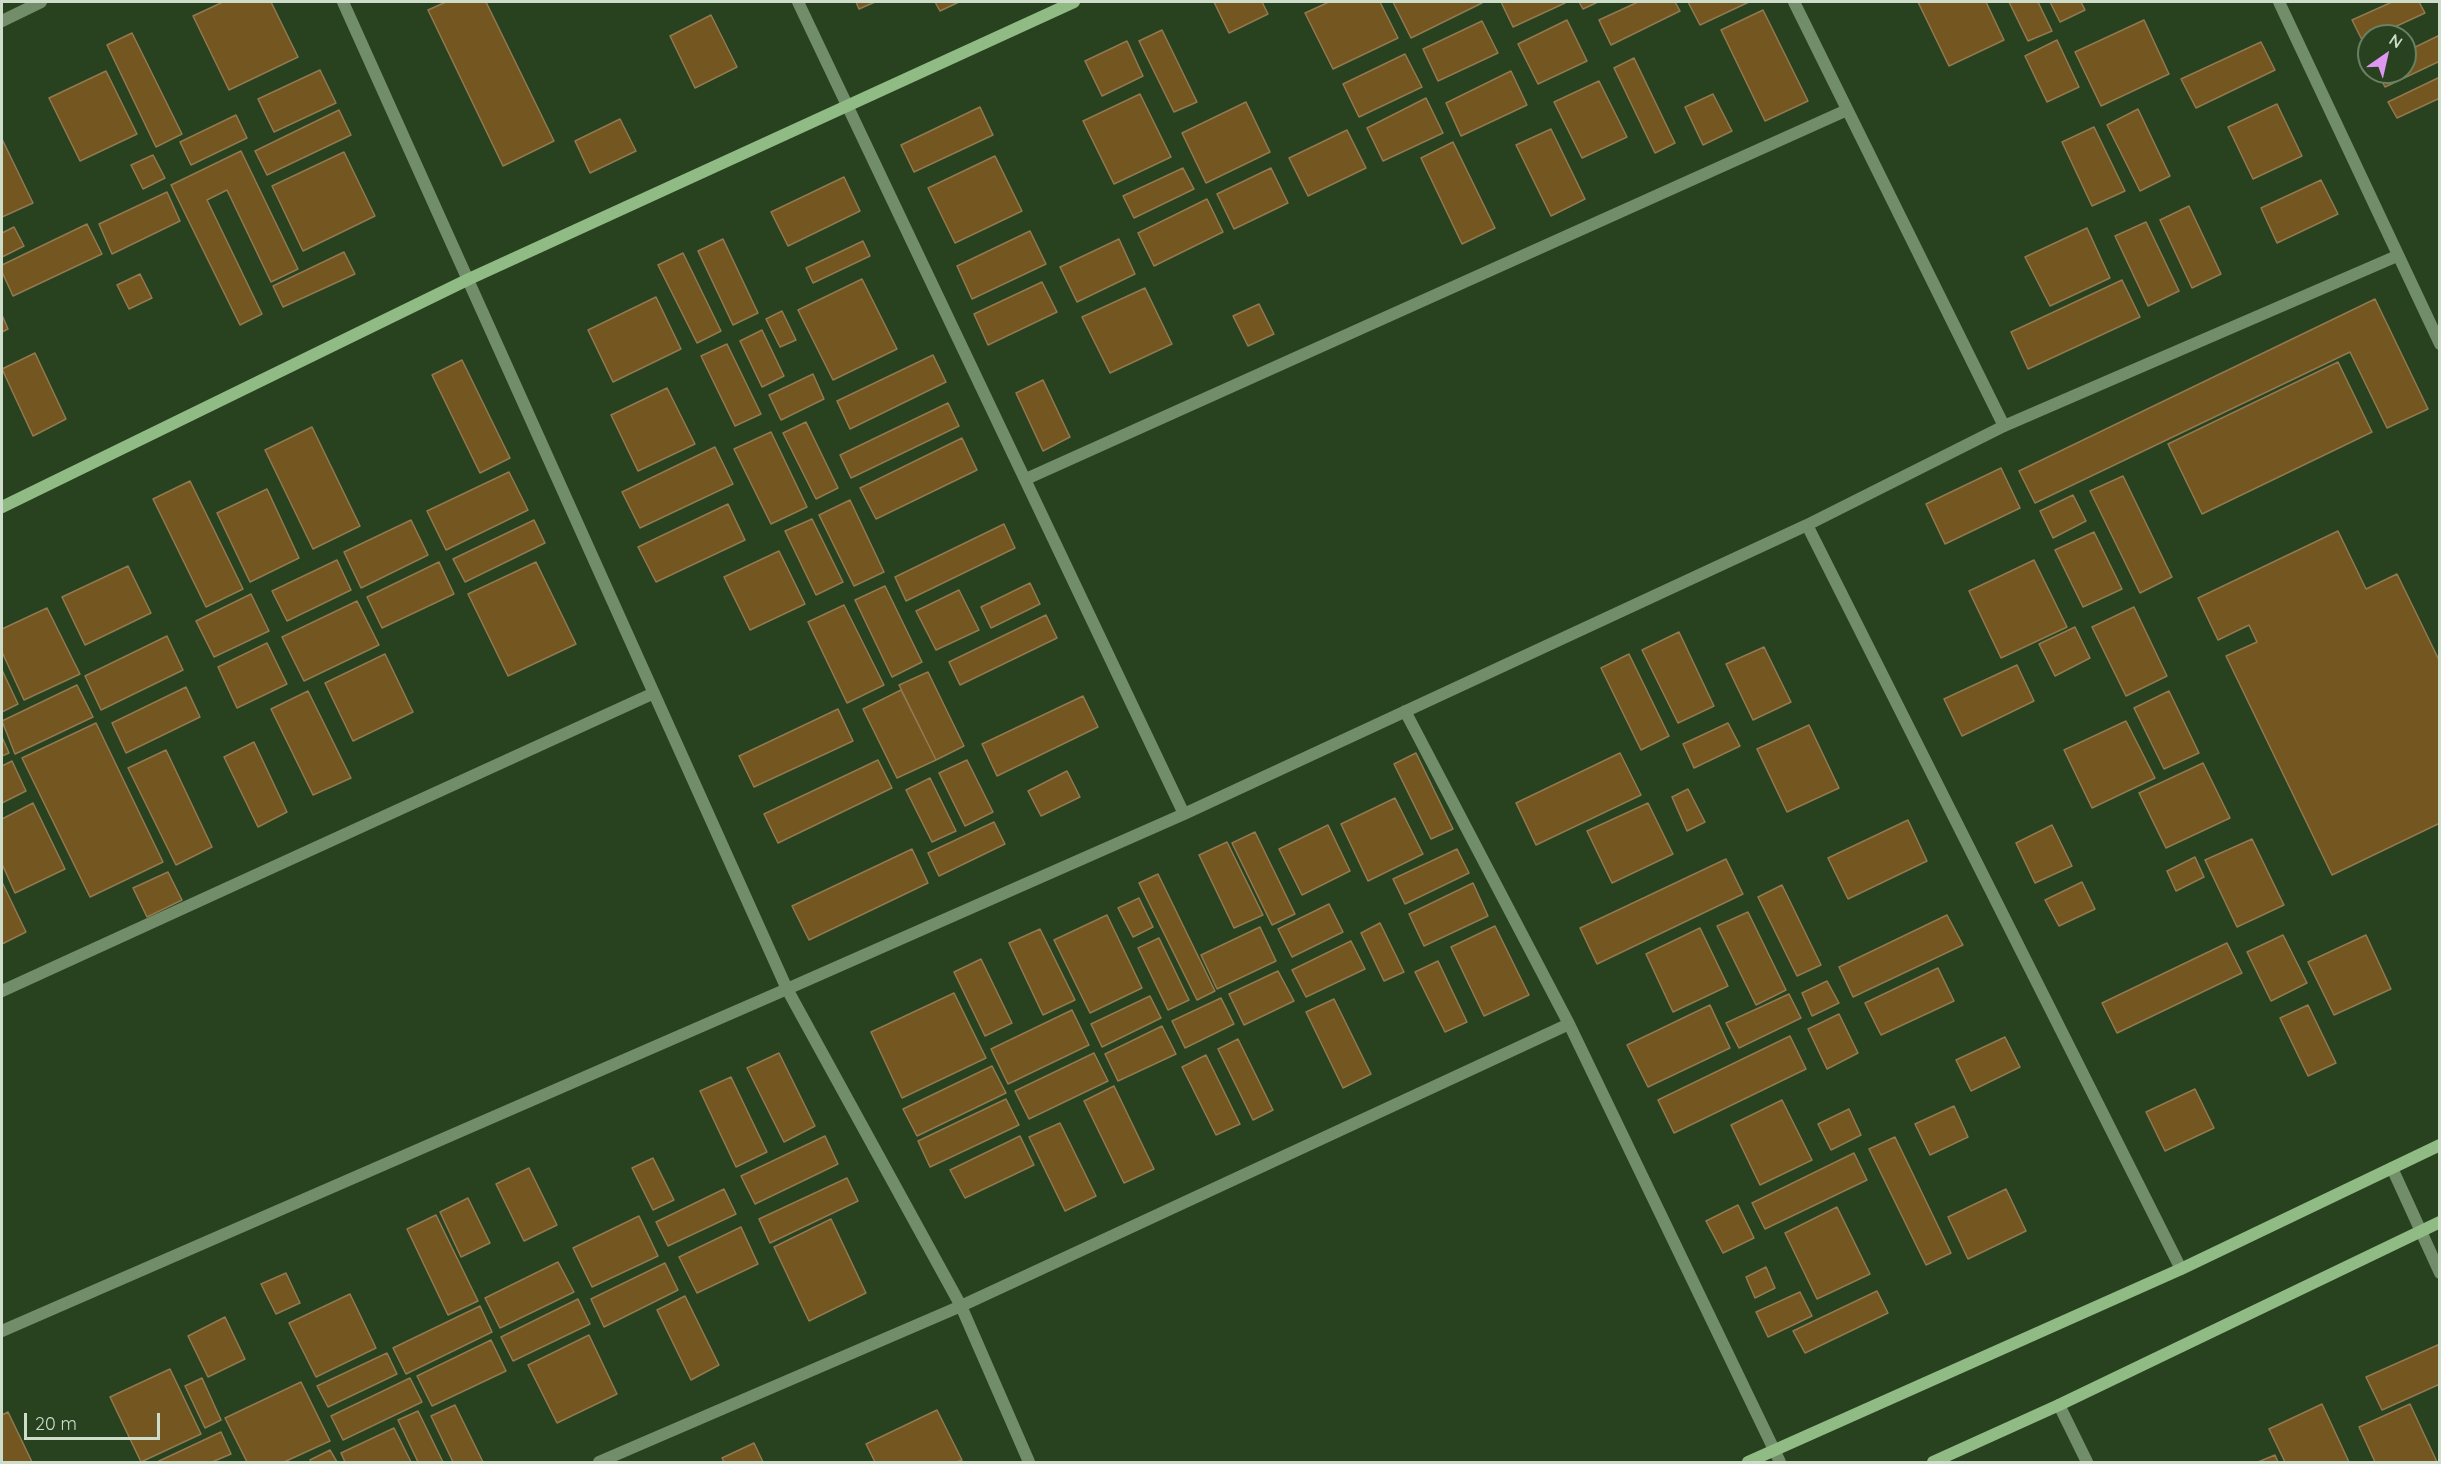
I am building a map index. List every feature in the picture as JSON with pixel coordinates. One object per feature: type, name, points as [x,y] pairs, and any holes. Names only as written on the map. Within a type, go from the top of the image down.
[{"type":"main road","points":[[2,507],[469,279],[1074,2]]},
{"type":"main road","points":[[1748,1462],[1778,1457],[2181,1269],[2439,1145]]},
{"type":"main road","points":[[1933,1462],[2059,1405],[2439,1222]]},
{"type":"street","points":[[2,21],[42,2]]},
{"type":"street","points":[[343,2],[787,989],[961,1306],[1029,1462]]},
{"type":"street","points":[[798,2],[1184,814]]},
{"type":"street","points":[[1794,2],[2004,426]]},
{"type":"street","points":[[2279,2],[2439,344]]},
{"type":"street","points":[[1026,479],[1847,110]]},
{"type":"street","points":[[2,1330],[1184,814],[1807,525],[2004,426],[2397,256]]},
{"type":"street","points":[[1807,525],[2181,1269]]},
{"type":"street","points":[[2,991],[654,693]]},
{"type":"street","points":[[1405,711],[1569,1024],[1778,1457]]},
{"type":"street","points":[[599,1462],[961,1306],[1569,1024]]},
{"type":"street","points":[[2392,1168],[2439,1273]]},
{"type":"street","points":[[2059,1405],[2087,1462]]},
{"type":"building","points":[[223,2],[271,2],[298,57],[229,90],[193,16]]},
{"type":"building","points":[[446,2],[486,2],[554,141],[503,166],[428,10]]},
{"type":"building","points":[[856,2],[875,2],[859,9]]},
{"type":"building","points":[[935,2],[959,2],[940,11]]},
{"type":"building","points":[[1214,2],[1262,2],[1268,14],[1229,33]]},
{"type":"building","points":[[1329,2],[1380,2],[1398,38],[1333,69],[1305,13]]},
{"type":"building","points":[[1393,2],[1482,2],[1482,3],[1411,38]]},
{"type":"building","points":[[1501,2],[1565,2],[1565,3],[1513,27]]},
{"type":"building","points":[[1579,2],[1598,2],[1583,9]]},
{"type":"building","points":[[1638,2],[1675,2],[1680,11],[1611,45],[1599,20]]},
{"type":"building","points":[[1688,2],[1749,2],[1700,25]]},
{"type":"building","points":[[1918,2],[1986,2],[2004,40],[1949,66]]},
{"type":"building","points":[[2009,2],[2038,2],[2052,31],[2028,41]]},
{"type":"building","points":[[2050,2],[2081,2],[2085,10],[2060,22]]},
{"type":"building","points":[[2392,2],[2419,2],[2425,13],[2401,24],[2357,24],[2357,30],[2352,20]]},
{"type":"building","points":[[1763,10],[1808,101],[1765,121],[1721,30]]},
{"type":"building","points":[[711,15],[737,67],[695,88],[670,36]]},
{"type":"building","points":[[1567,20],[1587,61],[1538,84],[1518,44]]},
{"type":"building","points":[[2144,20],[2169,74],[2101,106],[2075,52]]},
{"type":"building","points":[[1482,21],[1498,53],[1438,81],[1423,49]]},
{"type":"building","points":[[1162,30],[1197,102],[1174,112],[1139,41]]},
{"type":"building","points":[[132,33],[182,134],[156,147],[107,45]]},
{"type":"building","points":[[2440,35],[2440,61],[2417,72],[2417,46]]},
{"type":"building","points":[[2057,40],[2079,87],[2047,102],[2025,56]]},
{"type":"building","points":[[1127,41],[1143,76],[1102,96],[1085,61]]},
{"type":"building","points":[[2261,42],[2275,70],[2196,108],[2181,79]]},
{"type":"building","points":[[1405,54],[1422,87],[1359,117],[1343,84]]},
{"type":"building","points":[[1634,58],[1675,143],[1655,153],[1614,68]]},
{"type":"building","points":[[320,70],[336,103],[274,132],[258,99]]},
{"type":"building","points":[[106,71],[137,134],[80,161],[49,98]]},
{"type":"building","points":[[1511,71],[1527,105],[1461,136],[1446,103]]},
{"type":"building","points":[[2440,77],[2440,98],[2397,118],[2388,102]]},
{"type":"building","points":[[1599,81],[1627,137],[1582,158],[1554,102]]},
{"type":"building","points":[[1140,94],[1171,157],[1114,184],[1083,121]]},
{"type":"building","points":[[1713,94],[1732,131],[1703,145],[1685,107]]},
{"type":"building","points":[[1426,98],[1443,133],[1383,161],[1367,128]]},
{"type":"building","points":[[1246,102],[1270,152],[1206,183],[1182,133]]},
{"type":"building","points":[[2277,104],[2302,156],[2253,179],[2228,127]]},
{"type":"building","points":[[980,107],[993,135],[914,172],[901,145]]},
{"type":"building","points":[[2138,109],[2170,176],[2140,191],[2107,125]]},
{"type":"building","points":[[339,110],[351,135],[267,175],[255,151]]},
{"type":"building","points":[[236,115],[247,138],[191,165],[180,142]]},
{"type":"building","points":[[620,119],[636,151],[590,173],[575,141]]},
{"type":"building","points":[[2094,127],[2125,191],[2092,206],[2062,142]]},
{"type":"building","points":[[1551,129],[1585,199],[1551,216],[1516,145]]},
{"type":"building","points":[[1347,130],[1366,168],[1308,196],[1289,158]]},
{"type":"building","points":[[2,139],[33,203],[2,217]]},
{"type":"building","points":[[1453,142],[1495,228],[1462,244],[1421,158]]},
{"type":"building","points":[[241,151],[298,269],[271,282],[227,190],[207,200],[262,314],[240,325],[171,185]]},
{"type":"building","points":[[344,152],[375,216],[303,251],[272,186]]},
{"type":"building","points":[[153,155],[165,178],[143,189],[131,165]]},
{"type":"building","points":[[995,156],[1022,211],[955,243],[928,188]]},
{"type":"building","points":[[1183,168],[1194,189],[1134,218],[1123,196]]},
{"type":"building","points":[[1271,168],[1288,203],[1234,229],[1217,194]]},
{"type":"building","points":[[844,177],[860,211],[788,246],[771,212]]},
{"type":"building","points":[[2321,180],[2338,214],[2277,243],[2261,208]]},
{"type":"building","points":[[167,192],[180,221],[112,254],[99,224]]},
{"type":"building","points":[[1207,199],[1223,232],[1154,266],[1138,233]]},
{"type":"building","points":[[2189,206],[2221,274],[2192,288],[2160,220]]},
{"type":"building","points":[[2146,222],[2179,291],[2148,306],[2115,236]]},
{"type":"building","points":[[87,224],[102,254],[13,296],[2,272],[2,265]]},
{"type":"building","points":[[14,227],[24,246],[2,257],[2,233]]},
{"type":"building","points":[[2087,228],[2110,278],[2050,306],[2025,257]]},
{"type":"building","points":[[1030,231],[1046,264],[972,299],[957,266]]},
{"type":"building","points":[[723,239],[758,313],[733,325],[698,251]]},
{"type":"building","points":[[1119,239],[1135,274],[1077,302],[1060,267]]},
{"type":"building","points":[[863,241],[870,256],[813,283],[806,268]]},
{"type":"building","points":[[344,252],[355,274],[283,307],[273,286]]},
{"type":"building","points":[[683,253],[721,331],[697,343],[658,265]]},
{"type":"building","points":[[140,274],[152,298],[129,309],[117,285]]},
{"type":"building","points":[[862,279],[897,349],[833,380],[798,310]]},
{"type":"building","points":[[2122,280],[2140,317],[2028,369],[2011,332]]},
{"type":"building","points":[[1042,282],[1057,312],[988,345],[974,314]]},
{"type":"building","points":[[1145,288],[1172,344],[1110,373],[1082,317]]},
{"type":"building","points":[[656,297],[681,349],[613,382],[588,330]]},
{"type":"building","points":[[2375,299],[2428,409],[2387,428],[2350,352],[2035,503],[2019,471]]},
{"type":"building","points":[[1259,304],[1274,334],[1248,346],[1233,316]]},
{"type":"building","points":[[782,311],[796,340],[780,347],[766,319]]},
{"type":"building","points":[[2,315],[8,329],[2,332]]},
{"type":"building","points":[[762,330],[784,376],[762,387],[740,341]]},
{"type":"building","points":[[727,344],[761,414],[735,426],[701,356]]},
{"type":"building","points":[[35,353],[66,419],[33,436],[2,369]]},
{"type":"building","points":[[933,355],[946,382],[850,429],[837,401]]},
{"type":"building","points":[[462,360],[510,458],[480,473],[432,375]]},
{"type":"building","points":[[2338,362],[2372,432],[2202,514],[2168,444]]},
{"type":"building","points":[[813,374],[824,399],[781,420],[769,395]]},
{"type":"building","points":[[1043,380],[1070,437],[1043,451],[1016,393]]},
{"type":"building","points":[[667,388],[695,444],[638,471],[611,415]]},
{"type":"building","points":[[948,403],[959,426],[851,478],[840,455]]},
{"type":"building","points":[[806,422],[838,488],[816,499],[783,433]]},
{"type":"building","points":[[312,427],[360,526],[313,549],[265,450]]},
{"type":"building","points":[[771,432],[807,507],[771,524],[734,449]]},
{"type":"building","points":[[962,438],[977,470],[876,519],[860,488]]},
{"type":"building","points":[[715,447],[733,484],[640,528],[622,492]]},
{"type":"building","points":[[2001,468],[2020,508],[1945,544],[1926,504]]},
{"type":"building","points":[[509,472],[528,510],[446,550],[427,511]]},
{"type":"building","points":[[2123,476],[2172,577],[2140,593],[2090,491]]},
{"type":"building","points":[[190,481],[243,589],[206,607],[153,499]]},
{"type":"building","points":[[267,489],[299,558],[250,582],[217,513]]},
{"type":"building","points":[[2073,495],[2086,521],[2053,538],[2040,511]]},
{"type":"building","points":[[850,500],[884,572],[854,586],[819,515]]},
{"type":"building","points":[[728,504],[745,540],[656,582],[638,547]]},
{"type":"building","points":[[812,519],[843,582],[816,595],[785,531]]},
{"type":"building","points":[[411,520],[428,555],[361,588],[344,552]]},
{"type":"building","points":[[534,520],[545,543],[465,582],[453,559]]},
{"type":"building","points":[[1004,524],[1015,548],[906,601],[895,577]]},
{"type":"building","points":[[2338,531],[2366,589],[2397,574],[2440,662],[2440,823],[2332,875],[2226,656],[2257,642],[2249,625],[2218,640],[2198,598]]},
{"type":"building","points":[[2094,532],[2122,589],[2083,607],[2055,550]]},
{"type":"building","points":[[779,551],[805,604],[750,630],[724,577]]},
{"type":"building","points":[[337,560],[351,590],[287,621],[272,591]]},
{"type":"building","points":[[2034,560],[2067,627],[2001,658],[1969,591]]},
{"type":"building","points":[[439,562],[454,594],[382,628],[367,597]]},
{"type":"building","points":[[536,562],[576,644],[508,676],[468,594]]},
{"type":"building","points":[[128,566],[151,613],[85,645],[62,597]]},
{"type":"building","points":[[1030,583],[1040,604],[991,628],[981,607]]},
{"type":"building","points":[[885,586],[922,662],[892,677],[855,600]]},
{"type":"building","points":[[959,590],[979,630],[936,650],[916,611]]},
{"type":"building","points":[[251,594],[269,631],[214,657],[196,621]]},
{"type":"building","points":[[357,601],[379,645],[304,681],[282,637]]},
{"type":"building","points":[[844,605],[884,685],[847,703],[808,622]]},
{"type":"building","points":[[2134,607],[2167,676],[2126,696],[2092,627]]},
{"type":"building","points":[[47,608],[80,674],[24,700],[2,652],[2,629]]},
{"type":"building","points":[[1046,615],[1057,638],[960,685],[949,662]]},
{"type":"building","points":[[2075,627],[2090,658],[2055,676],[2039,644]]},
{"type":"building","points":[[1679,632],[1714,706],[1678,723],[1642,650]]},
{"type":"building","points":[[167,636],[183,670],[101,710],[85,676]]},
{"type":"building","points":[[267,643],[287,684],[237,708],[218,667]]},
{"type":"building","points":[[1764,647],[1791,702],[1753,720],[1726,664]]},
{"type":"building","points":[[385,654],[413,712],[353,741],[325,683]]},
{"type":"building","points":[[1629,654],[1669,736],[1641,750],[1601,668]]},
{"type":"building","points":[[2017,665],[2034,701],[1962,736],[1944,699]]},
{"type":"building","points":[[2,670],[18,704],[2,712]]},
{"type":"building","points":[[928,672],[964,746],[936,760],[899,685]]},
{"type":"building","points":[[77,685],[93,717],[15,754],[2,721]]},
{"type":"building","points":[[186,687],[200,717],[126,753],[112,723]]},
{"type":"building","points":[[901,690],[936,760],[897,778],[863,709]]},
{"type":"building","points":[[308,691],[351,778],[313,795],[271,709]]},
{"type":"building","points":[[2169,691],[2199,753],[2164,769],[2134,708]]},
{"type":"building","points":[[1083,696],[1098,727],[997,776],[982,744]]},
{"type":"building","points":[[838,709],[853,741],[754,787],[739,756]]},
{"type":"building","points":[[2126,721],[2155,778],[2092,808],[2064,750]]},
{"type":"building","points":[[96,723],[163,862],[90,897],[22,758]]},
{"type":"building","points":[[1728,723],[1740,746],[1694,768],[1683,744]]},
{"type":"building","points":[[1809,725],[1839,788],[1787,812],[1757,749]]},
{"type":"building","points":[[2,737],[9,753],[2,756]]},
{"type":"building","points":[[254,742],[287,812],[258,827],[224,757]]},
{"type":"building","points":[[166,750],[212,847],[176,865],[128,768]]},
{"type":"building","points":[[1416,753],[1453,829],[1431,839],[1394,764]]},
{"type":"building","points":[[1620,753],[1641,795],[1536,845],[1516,803]]},
{"type":"building","points":[[878,760],[892,788],[778,843],[764,814]]},
{"type":"building","points":[[967,760],[993,812],[965,826],[939,773]]},
{"type":"building","points":[[12,761],[26,791],[2,803],[2,766]]},
{"type":"building","points":[[2203,763],[2230,818],[2166,848],[2139,793]]},
{"type":"building","points":[[1067,771],[1080,797],[1041,816],[1028,791]]},
{"type":"building","points":[[930,778],[956,831],[932,842],[906,790]]},
{"type":"building","points":[[1688,789],[1705,822],[1687,831],[1672,797]]},
{"type":"building","points":[[1395,798],[1423,854],[1368,881],[1341,824]]},
{"type":"building","points":[[33,803],[65,869],[15,893],[2,864],[2,819]]},
{"type":"building","points":[[1648,803],[1673,854],[1612,883],[1587,831]]},
{"type":"building","points":[[1908,820],[1927,861],[1848,899],[1828,858]]},
{"type":"building","points":[[994,822],[1005,844],[939,876],[928,853]]},
{"type":"building","points":[[1328,825],[1350,871],[1302,895],[1279,849]]},
{"type":"building","points":[[2052,825],[2072,866],[2035,883],[2016,843]]},
{"type":"building","points":[[1255,832],[1295,914],[1272,925],[1232,843]]},
{"type":"building","points":[[2252,839],[2284,905],[2237,927],[2205,860]]},
{"type":"building","points":[[1227,842],[1263,915],[1234,928],[1199,855]]},
{"type":"building","points":[[912,849],[928,883],[809,940],[792,906]]},
{"type":"building","points":[[1457,849],[1469,873],[1405,904],[1393,879]]},
{"type":"building","points":[[2195,857],[2204,877],[2176,891],[2167,871]]},
{"type":"building","points":[[1726,859],[1743,894],[1597,964],[1580,928]]},
{"type":"building","points":[[168,872],[182,900],[147,917],[133,888]]},
{"type":"building","points":[[1158,874],[1215,991],[1197,1000],[1139,883]]},
{"type":"building","points":[[2,882],[26,932],[2,944]]},
{"type":"building","points":[[2082,882],[2095,909],[2059,926],[2045,900]]},
{"type":"building","points":[[1473,883],[1488,916],[1424,946],[1409,914]]},
{"type":"building","points":[[1782,885],[1821,965],[1797,976],[1758,897]]},
{"type":"building","points":[[1139,898],[1153,927],[1133,937],[1118,908]]},
{"type":"building","points":[[1329,904],[1343,932],[1292,957],[1278,929]]},
{"type":"building","points":[[1748,912],[1786,990],[1756,1005],[1717,926]]},
{"type":"building","points":[[1107,915],[1142,988],[1090,1013],[1054,940]]},
{"type":"building","points":[[1947,915],[1963,945],[1853,997],[1839,967]]},
{"type":"building","points":[[1380,923],[1404,972],[1384,981],[1361,933]]},
{"type":"building","points":[[1495,926],[1529,995],[1484,1016],[1451,947]]},
{"type":"building","points":[[1260,927],[1276,961],[1217,989],[1201,955]]},
{"type":"building","points":[[1700,928],[1728,986],[1673,1012],[1646,954]]},
{"type":"building","points":[[1040,929],[1075,1000],[1043,1015],[1009,943]]},
{"type":"building","points":[[2283,935],[2307,983],[2271,1001],[2247,952]]},
{"type":"building","points":[[2366,935],[2391,989],[2334,1015],[2308,962]]},
{"type":"building","points":[[1159,938],[1189,1000],[1168,1010],[1138,948]]},
{"type":"building","points":[[1351,941],[1365,969],[1306,997],[1292,970]]},
{"type":"building","points":[[2227,943],[2242,973],[2117,1033],[2102,1003]]},
{"type":"building","points":[[981,959],[1012,1023],[985,1036],[954,972]]},
{"type":"building","points":[[1438,961],[1467,1022],[1445,1032],[1415,972]]},
{"type":"building","points":[[1938,968],[1954,1001],[1881,1035],[1865,1003]]},
{"type":"building","points":[[1278,971],[1294,1001],[1244,1025],[1229,994]]},
{"type":"building","points":[[1827,981],[1839,1003],[1812,1016],[1802,993]]},
{"type":"building","points":[[954,993],[986,1058],[902,1098],[871,1032]]},
{"type":"building","points":[[1789,994],[1801,1018],[1739,1048],[1726,1023]]},
{"type":"building","points":[[1150,996],[1161,1018],[1102,1047],[1091,1024]]},
{"type":"building","points":[[1221,998],[1234,1024],[1185,1048],[1172,1021]]},
{"type":"building","points":[[1334,999],[1371,1074],[1343,1088],[1306,1012]]},
{"type":"building","points":[[1710,1005],[1730,1048],[1648,1087],[1627,1045]]},
{"type":"building","points":[[2308,1005],[2336,1063],[2308,1076],[2280,1018]]},
{"type":"building","points":[[1072,1010],[1089,1045],[1008,1084],[991,1049]]},
{"type":"building","points":[[1839,1014],[1858,1053],[1827,1069],[1808,1029]]},
{"type":"building","points":[[1162,1026],[1176,1054],[1118,1081],[1105,1054]]},
{"type":"building","points":[[1790,1036],[1806,1069],[1674,1133],[1658,1100]]},
{"type":"building","points":[[2005,1037],[2020,1067],[1971,1091],[1956,1060]]},
{"type":"building","points":[[1238,1039],[1273,1110],[1253,1120],[1218,1049]]},
{"type":"building","points":[[779,1053],[815,1126],[784,1142],[747,1068]]},
{"type":"building","points":[[1094,1053],[1108,1081],[1029,1119],[1015,1091]]},
{"type":"building","points":[[1206,1055],[1240,1124],[1216,1135],[1182,1067]]},
{"type":"building","points":[[992,1066],[1006,1093],[917,1136],[903,1109]]},
{"type":"building","points":[[731,1077],[767,1152],[736,1167],[700,1091]]},
{"type":"building","points":[[1114,1086],[1154,1169],[1124,1183],[1084,1101]]},
{"type":"building","points":[[2195,1089],[2214,1128],[2165,1151],[2146,1112]]},
{"type":"building","points":[[1006,1099],[1019,1125],[930,1167],[918,1141]]},
{"type":"building","points":[[1782,1100],[1812,1160],[1760,1185],[1731,1125]]},
{"type":"building","points":[[1954,1106],[1968,1137],[1930,1155],[1915,1124]]},
{"type":"building","points":[[1849,1109],[1861,1135],[1831,1150],[1818,1124]]},
{"type":"building","points":[[1060,1123],[1096,1196],[1065,1211],[1029,1137]]},
{"type":"building","points":[[825,1136],[838,1164],[755,1204],[741,1176]]},
{"type":"building","points":[[1020,1136],[1034,1165],[965,1198],[950,1170]]},
{"type":"building","points":[[1895,1137],[1951,1253],[1926,1265],[1869,1149]]},
{"type":"building","points":[[1854,1153],[1867,1180],[1765,1229],[1752,1203]]},
{"type":"building","points":[[653,1158],[674,1200],[653,1210],[632,1168]]},
{"type":"building","points":[[529,1168],[557,1225],[524,1241],[496,1184]]},
{"type":"building","points":[[847,1178],[858,1201],[770,1243],[759,1219]]},
{"type":"building","points":[[724,1189],[736,1214],[668,1246],[656,1222]]},
{"type":"building","points":[[2006,1189],[2026,1231],[1968,1259],[1948,1217]]},
{"type":"building","points":[[468,1198],[490,1243],[461,1257],[440,1212]]},
{"type":"building","points":[[1738,1205],[1754,1238],[1723,1253],[1706,1221]]},
{"type":"building","points":[[1837,1207],[1870,1274],[1817,1299],[1785,1233]]},
{"type":"building","points":[[436,1215],[478,1301],[448,1315],[407,1229]]},
{"type":"building","points":[[639,1216],[658,1256],[592,1287],[573,1248]]},
{"type":"building","points":[[831,1219],[866,1293],[809,1321],[774,1247]]},
{"type":"building","points":[[741,1227],[758,1264],[697,1293],[679,1257]]},
{"type":"building","points":[[558,1262],[574,1292],[500,1328],[485,1298]]},
{"type":"building","points":[[665,1263],[678,1290],[604,1327],[591,1299]]},
{"type":"building","points":[[1766,1267],[1775,1288],[1755,1298],[1746,1277]]},
{"type":"building","points":[[286,1273],[300,1303],[276,1314],[261,1284]]},
{"type":"building","points":[[1877,1291],[1888,1313],[1805,1353],[1793,1331]]},
{"type":"building","points":[[1800,1292],[1812,1316],[1768,1337],[1756,1312]]},
{"type":"building","points":[[350,1294],[376,1348],[316,1377],[289,1323]]},
{"type":"building","points":[[685,1296],[719,1365],[691,1380],[657,1310]]},
{"type":"building","points":[[578,1299],[590,1324],[513,1361],[501,1337]]},
{"type":"building","points":[[480,1306],[492,1332],[406,1374],[393,1348]]},
{"type":"building","points":[[225,1317],[245,1359],[208,1377],[188,1336]]},
{"type":"building","points":[[589,1335],[617,1394],[557,1423],[528,1365]]},
{"type":"building","points":[[491,1340],[506,1371],[432,1406],[417,1376]]},
{"type":"building","points":[[2440,1344],[2440,1384],[2382,1410],[2366,1377]]},
{"type":"building","points":[[387,1353],[397,1374],[328,1407],[317,1386]]},
{"type":"building","points":[[170,1369],[201,1434],[141,1462],[110,1397]]},
{"type":"building","points":[[202,1378],[221,1420],[205,1428],[185,1386]]},
{"type":"building","points":[[410,1378],[422,1402],[343,1440],[331,1416]]},
{"type":"building","points":[[301,1382],[330,1441],[284,1462],[247,1462],[225,1418]]},
{"type":"building","points":[[2322,1404],[2349,1462],[2285,1462],[2269,1429]]},
{"type":"building","points":[[2410,1404],[2437,1462],[2375,1462],[2359,1427]]},
{"type":"building","points":[[455,1405],[483,1462],[453,1462],[431,1416]]},
{"type":"building","points":[[937,1410],[962,1460],[956,1462],[875,1462],[866,1444]]},
{"type":"building","points":[[418,1411],[443,1462],[418,1462],[398,1420]]},
{"type":"building","points":[[8,1412],[32,1462],[2,1462],[2,1415]]},
{"type":"building","points":[[394,1428],[411,1462],[345,1462],[341,1453]]},
{"type":"building","points":[[221,1432],[231,1454],[212,1462],[157,1462]]},
{"type":"building","points":[[754,1443],[763,1462],[724,1462],[722,1458]]},
{"type":"building","points":[[330,1450],[337,1462],[311,1462],[310,1460]]},
{"type":"building","points":[[2275,1455],[2278,1462],[2258,1462]]}]
